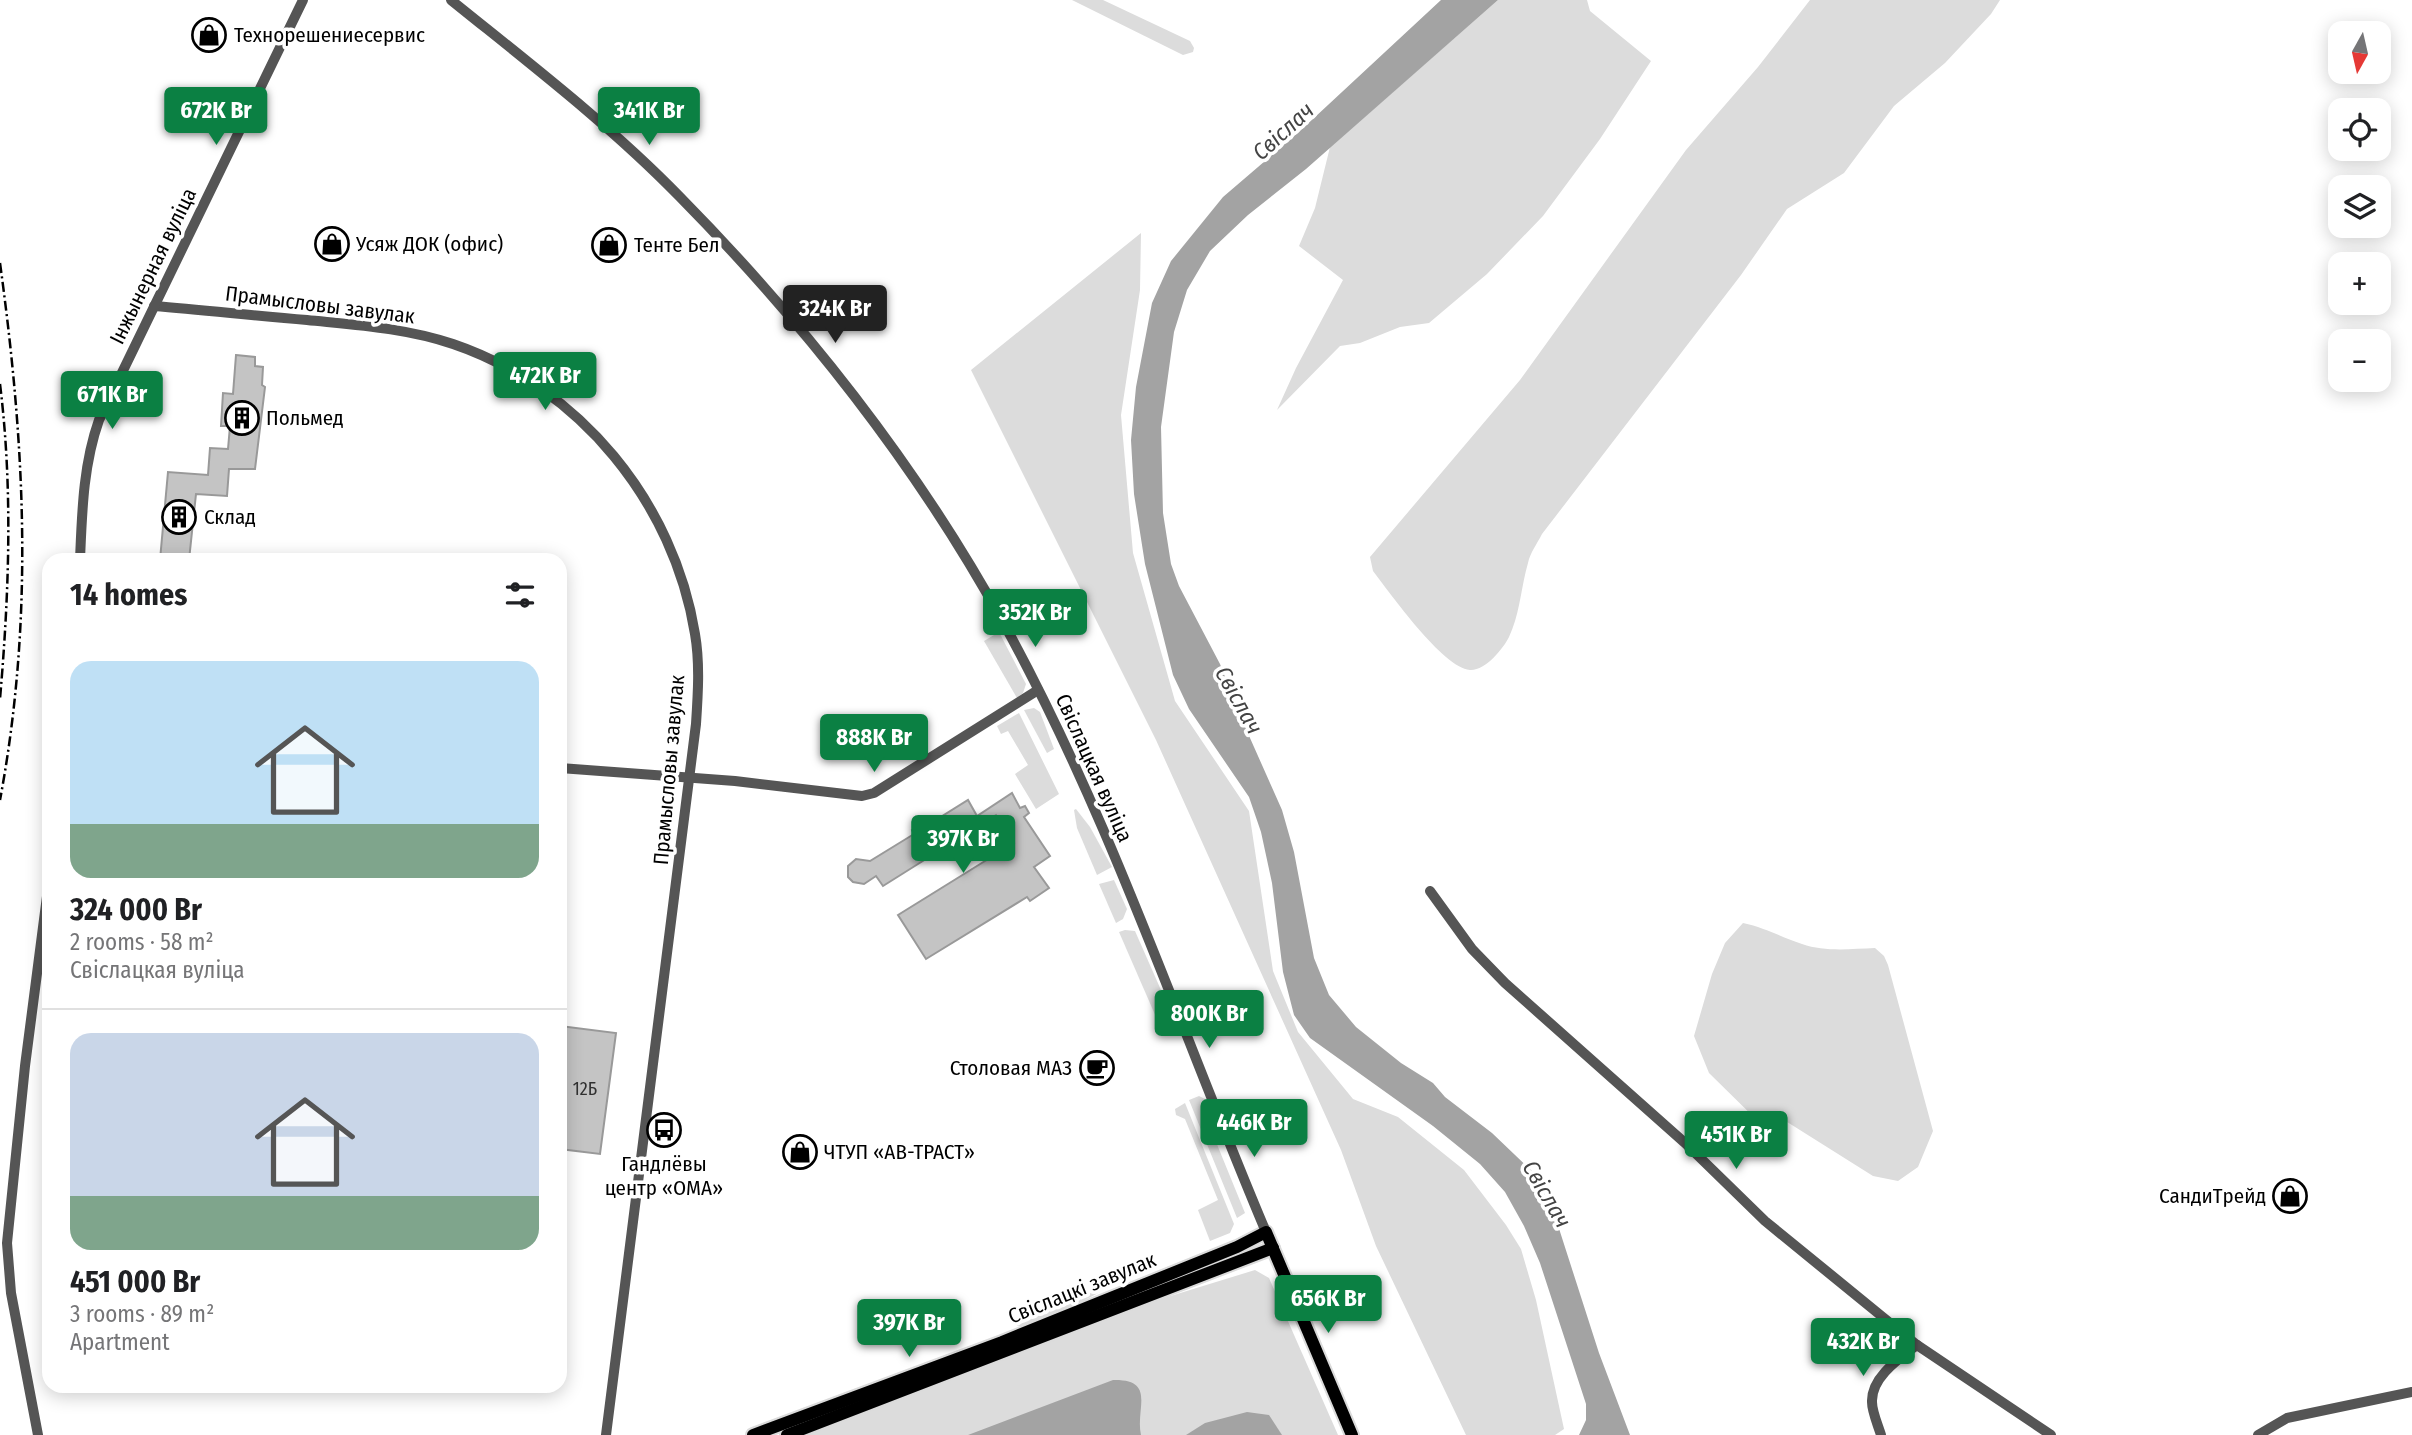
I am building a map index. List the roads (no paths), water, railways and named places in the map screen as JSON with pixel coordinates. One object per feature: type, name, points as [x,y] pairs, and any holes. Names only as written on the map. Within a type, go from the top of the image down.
[{"type":"main road","name":"Свіслацкая вуліца","points":[[1266,1232],[1352,1435]]},
{"type":"main road","name":"Свіслацкі завулак","points":[[754,1435],[1002,1342],[1237,1247],[1266,1232]]},
{"type":"main road","name":"Свіслацкі завулак","points":[[787,1435],[1273,1248]]},
{"type":"street","name":"Інжынерная вуліца","points":[[80,553],[83,497],[92,440],[303,0]]},
{"type":"street","name":"Свіслацкая вуліца","points":[[451,0],[599,122],[678,195],[818,348],[871,415],[930,499],[1003,622],[1087,794],[1266,1232]]},
{"type":"street","name":"Прамысловы завулак","points":[[154,306],[399,331],[451,343],[518,373],[569,410],[601,441],[631,478],[664,533],[679,568],[696,636],[698,682],[690,778],[606,1435]]},
{"type":"street","points":[[567,769],[690,778],[850,796],[874,793],[1038,690]]},
{"type":"street","points":[[1430,891],[1472,949],[1505,983],[1685,1143],[1765,1221],[1917,1345],[2051,1435]]},
{"type":"street","points":[[38,1435],[10,1293],[7,1243],[42,935]]},
{"type":"street","points":[[1881,1435],[1871,1401],[1876,1387],[1890,1367],[1917,1345]]},
{"type":"street","points":[[2258,1435],[2287,1418],[2412,1392]]},
{"type":"railway","points":[[0,263],[15,398],[22,532],[18,665],[0,800]]},
{"type":"railway","points":[[0,384],[8,502],[6,620],[0,699]]},
{"type":"place","name":"Технорешениесервис","points":[[209,35]]},
{"type":"place","name":"Усяж ДОК (офис)","points":[[332,244]]},
{"type":"place","name":"Тенте Бел","points":[[609,245]]},
{"type":"place","name":"Польмед","points":[[242,418]]},
{"type":"place","name":"Склад","points":[[179,517]]},
{"type":"place","name":"Столовая МАЗ","points":[[1097,1068]]},
{"type":"place","name":"Гандлёвы центр «ОМА»","points":[[664,1130]]},
{"type":"place","name":"ЧТУП «АВ-ТРАСТ»","points":[[800,1152]]},
{"type":"place","name":"СандиТрейд","points":[[2290,1196]]},
{"type":"water label","name":"Свіслач","points":[[1283,131]]},
{"type":"water label","name":"Свіслач","points":[[1239,700]]},
{"type":"water label","name":"Свіслач","points":[[1547,1194]]}]
